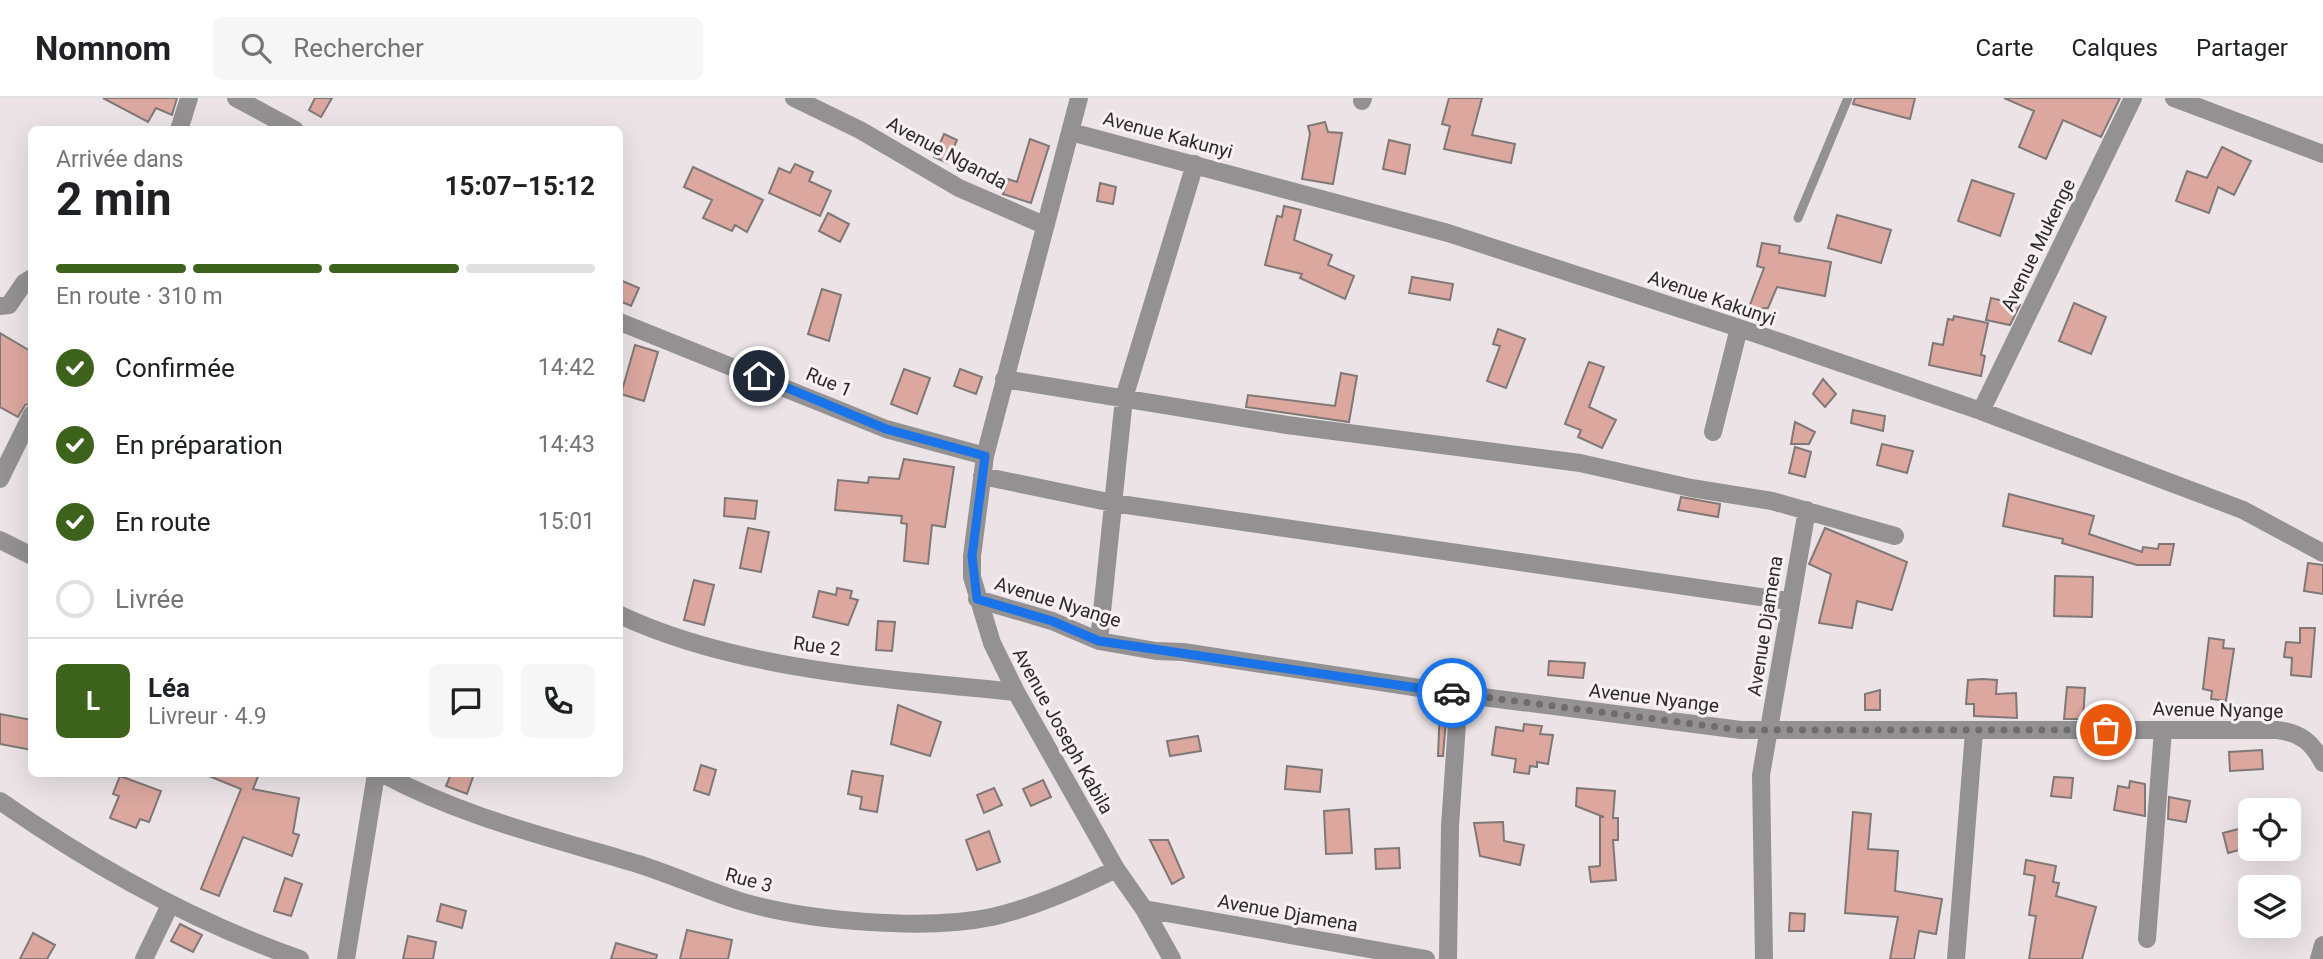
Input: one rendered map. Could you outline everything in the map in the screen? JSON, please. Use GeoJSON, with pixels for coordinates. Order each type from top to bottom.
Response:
{"type":"FeatureCollection","features":[{"type":"Feature","properties":{"kind":"street"},"geometry":{"type":"LineString","coordinates":[[180,126],[189,98]]}},
{"type":"Feature","properties":{"kind":"street"},"geometry":{"type":"LineString","coordinates":[[236,98],[288,126]]}},
{"type":"Feature","properties":{"kind":"street","name":"Avenue Nganda"},"geometry":{"type":"LineString","coordinates":[[794,98],[860,131],[959,188],[1044,225]]}},
{"type":"Feature","properties":{"kind":"street","name":"Avenue Joseph Kabila"},"geometry":{"type":"LineString","coordinates":[[1079,98],[985,456],[972,556],[977,599],[992,643],[1016,692],[1116,869],[1144,909],[1172,959]]}},
{"type":"Feature","properties":{"kind":"street","name":"Avenue Mukenge"},"geometry":{"type":"LineString","coordinates":[[1981,411],[2133,98]]}},
{"type":"Feature","properties":{"kind":"street"},"geometry":{"type":"LineString","coordinates":[[2174,98],[2323,154]]}},
{"type":"Feature","properties":{"kind":"street","name":"Avenue Kakunyi"},"geometry":{"type":"LineString","coordinates":[[1071,132],[1447,233],[1739,328],[1981,411],[2243,510],[2323,553]]}},
{"type":"Feature","properties":{"kind":"street"},"geometry":{"type":"LineString","coordinates":[[1099,641],[1124,398],[1195,164]]}},
{"type":"Feature","properties":{"kind":"street"},"geometry":{"type":"LineString","coordinates":[[0,306],[9,305],[28,280]]}},
{"type":"Feature","properties":{"kind":"street","name":"Rue 1"},"geometry":{"type":"LineString","coordinates":[[623,324],[886,429],[985,456]]}},
{"type":"Feature","properties":{"kind":"street"},"geometry":{"type":"LineString","coordinates":[[1713,432],[1739,328]]}},
{"type":"Feature","properties":{"kind":"street"},"geometry":{"type":"LineString","coordinates":[[1004,379],[1287,425],[1580,463],[1807,510],[1895,536]]}},
{"type":"Feature","properties":{"kind":"street"},"geometry":{"type":"LineString","coordinates":[[0,479],[28,422]]}},
{"type":"Feature","properties":{"kind":"street"},"geometry":{"type":"LineString","coordinates":[[982,476],[1113,503],[1788,601]]}},
{"type":"Feature","properties":{"kind":"street","name":"Avenue Djamena"},"geometry":{"type":"LineString","coordinates":[[1764,959],[1760,775],[1770,728],[1788,601],[1807,510]]}},
{"type":"Feature","properties":{"kind":"street"},"geometry":{"type":"LineString","coordinates":[[0,540],[28,554]]}},
{"type":"Feature","properties":{"kind":"street","name":"Avenue Nyange"},"geometry":{"type":"LineString","coordinates":[[977,599],[1052,621],[1099,641],[1696,726],[1741,730],[1770,728],[1974,732],[2294,732],[2309,740],[2323,763]]}},
{"type":"Feature","properties":{"kind":"street","name":"Rue 2"},"geometry":{"type":"LineString","coordinates":[[623,616],[692,643],[734,653],[792,664],[1016,692]]}},
{"type":"Feature","properties":{"kind":"street"},"geometry":{"type":"LineString","coordinates":[[1448,959],[1450,826],[1458,694]]}},
{"type":"Feature","properties":{"kind":"street"},"geometry":{"type":"LineString","coordinates":[[2147,939],[2163,730]]}},
{"type":"Feature","properties":{"kind":"street"},"geometry":{"type":"LineString","coordinates":[[1956,959],[1974,732]]}},
{"type":"Feature","properties":{"kind":"street"},"geometry":{"type":"LineString","coordinates":[[346,959],[376,777]]}},
{"type":"Feature","properties":{"kind":"street","name":"Rue 3"},"geometry":{"type":"LineString","coordinates":[[389,777],[448,806],[632,862],[704,889],[779,910],[834,917],[928,922],[991,917],[1068,892],[1116,869]]}},
{"type":"Feature","properties":{"kind":"street"},"geometry":{"type":"LineString","coordinates":[[0,801],[43,831],[170,905],[300,959]]}},
{"type":"Feature","properties":{"kind":"street"},"geometry":{"type":"LineString","coordinates":[[144,959],[170,905]]}},
{"type":"Feature","properties":{"kind":"street","name":"Avenue Djamena"},"geometry":{"type":"LineString","coordinates":[[1144,909],[1426,959]]}},
{"type":"Feature","properties":{"kind":"street"},"geometry":{"type":"LineString","coordinates":[[2319,959],[2323,945]]}},
{"type":"Feature","properties":{"kind":"lane"},"geometry":{"type":"LineString","coordinates":[[1798,218],[1848,98]]}},
{"type":"Feature","properties":{"kind":"building"},"geometry":{"type":"Polygon","coordinates":[[[103,98],[177,98],[172,115],[156,108],[148,122],[103,98]]]}},
{"type":"Feature","properties":{"kind":"building"},"geometry":{"type":"Polygon","coordinates":[[[315,98],[332,98],[321,117],[309,110],[315,98]]]}},
{"type":"Feature","properties":{"kind":"building"},"geometry":{"type":"Polygon","coordinates":[[[1449,98],[1482,98],[1472,135],[1515,144],[1511,163],[1444,149],[1450,126],[1442,124],[1449,98]]]}},
{"type":"Feature","properties":{"kind":"building"},"geometry":{"type":"Polygon","coordinates":[[[1855,98],[1915,98],[1910,119],[1853,104],[1855,98]]]}},
{"type":"Feature","properties":{"kind":"building"},"geometry":{"type":"Polygon","coordinates":[[[2004,98],[2120,98],[2101,137],[2063,120],[2046,159],[2019,147],[2034,111],[2004,98]]]}},
{"type":"Feature","properties":{"kind":"building"},"geometry":{"type":"Polygon","coordinates":[[[1325,122],[1328,132],[1342,133],[1333,184],[1302,179],[1310,134],[1308,126],[1325,122]]]}},
{"type":"Feature","properties":{"kind":"building"},"geometry":{"type":"Polygon","coordinates":[[[944,134],[957,140],[947,163],[934,157],[944,134]]]}},
{"type":"Feature","properties":{"kind":"building"},"geometry":{"type":"Polygon","coordinates":[[[1030,139],[1049,146],[1031,203],[1003,194],[1008,179],[1017,182],[1030,139]]]}},
{"type":"Feature","properties":{"kind":"building"},"geometry":{"type":"Polygon","coordinates":[[[1389,140],[1410,145],[1405,174],[1383,169],[1389,140]]]}},
{"type":"Feature","properties":{"kind":"building"},"geometry":{"type":"Polygon","coordinates":[[[2222,147],[2251,161],[2234,195],[2218,187],[2209,213],[2176,201],[2187,171],[2207,178],[2222,147]]]}},
{"type":"Feature","properties":{"kind":"building"},"geometry":{"type":"Polygon","coordinates":[[[795,164],[813,172],[809,181],[831,191],[820,216],[769,193],[779,168],[790,173],[795,164]]]}},
{"type":"Feature","properties":{"kind":"building"},"geometry":{"type":"Polygon","coordinates":[[[693,167],[763,200],[747,232],[735,225],[732,231],[703,218],[712,200],[684,187],[693,167]]]}},
{"type":"Feature","properties":{"kind":"building"},"geometry":{"type":"Polygon","coordinates":[[[1972,180],[2014,194],[2000,236],[1958,221],[1972,180]]]}},
{"type":"Feature","properties":{"kind":"building"},"geometry":{"type":"Polygon","coordinates":[[[1100,183],[1116,187],[1113,204],[1097,201],[1100,183]]]}},
{"type":"Feature","properties":{"kind":"building"},"geometry":{"type":"Polygon","coordinates":[[[1284,206],[1301,210],[1294,240],[1332,255],[1328,265],[1354,276],[1345,299],[1300,278],[1302,274],[1265,265],[1277,216],[1282,217],[1284,206]]]}},
{"type":"Feature","properties":{"kind":"building"},"geometry":{"type":"Polygon","coordinates":[[[828,213],[849,224],[840,242],[819,231],[828,213]]]}},
{"type":"Feature","properties":{"kind":"building"},"geometry":{"type":"Polygon","coordinates":[[[1837,215],[1891,230],[1881,263],[1828,248],[1837,215]]]}},
{"type":"Feature","properties":{"kind":"building"},"geometry":{"type":"Polygon","coordinates":[[[1762,243],[1780,246],[1779,253],[1831,262],[1825,296],[1777,287],[1768,308],[1748,310],[1764,268],[1757,266],[1762,243]]]}},
{"type":"Feature","properties":{"kind":"building"},"geometry":{"type":"Polygon","coordinates":[[[1412,277],[1453,284],[1450,300],[1409,293],[1412,277]]]}},
{"type":"Feature","properties":{"kind":"building"},"geometry":{"type":"Polygon","coordinates":[[[623,281],[639,288],[631,306],[623,302],[623,281]]]}},
{"type":"Feature","properties":{"kind":"building"},"geometry":{"type":"Polygon","coordinates":[[[822,289],[841,295],[829,341],[808,334],[822,289]]]}},
{"type":"Feature","properties":{"kind":"building"},"geometry":{"type":"Polygon","coordinates":[[[1991,298],[2020,305],[2010,325],[1986,320],[1991,298]]]}},
{"type":"Feature","properties":{"kind":"building"},"geometry":{"type":"Polygon","coordinates":[[[2074,303],[2106,317],[2091,354],[2059,341],[2074,303]]]}},
{"type":"Feature","properties":{"kind":"building"},"geometry":{"type":"Polygon","coordinates":[[[1954,316],[1988,323],[1981,355],[1985,356],[1981,376],[1929,365],[1933,343],[1943,345],[1948,319],[1953,320],[1954,316]]]}},
{"type":"Feature","properties":{"kind":"building"},"geometry":{"type":"Polygon","coordinates":[[[1498,329],[1525,339],[1506,388],[1487,381],[1500,346],[1493,344],[1498,329]]]}},
{"type":"Feature","properties":{"kind":"building"},"geometry":{"type":"Polygon","coordinates":[[[0,333],[28,350],[28,404],[18,417],[0,407],[0,333]]]}},
{"type":"Feature","properties":{"kind":"building"},"geometry":{"type":"Polygon","coordinates":[[[635,345],[658,352],[644,401],[623,395],[635,345]]]}},
{"type":"Feature","properties":{"kind":"building"},"geometry":{"type":"Polygon","coordinates":[[[1589,362],[1604,367],[1589,407],[1616,420],[1602,448],[1578,437],[1581,430],[1565,424],[1589,362]]]}},
{"type":"Feature","properties":{"kind":"building"},"geometry":{"type":"Polygon","coordinates":[[[904,369],[930,378],[917,414],[891,404],[904,369]]]}},
{"type":"Feature","properties":{"kind":"building"},"geometry":{"type":"Polygon","coordinates":[[[960,369],[982,377],[976,394],[954,386],[960,369]]]}},
{"type":"Feature","properties":{"kind":"building"},"geometry":{"type":"Polygon","coordinates":[[[1341,373],[1357,376],[1349,422],[1246,407],[1248,395],[1335,406],[1341,373]]]}},
{"type":"Feature","properties":{"kind":"building"},"geometry":{"type":"Polygon","coordinates":[[[1823,379],[1836,394],[1825,407],[1813,394],[1823,379]]]}},
{"type":"Feature","properties":{"kind":"building"},"geometry":{"type":"Polygon","coordinates":[[[1853,410],[1885,416],[1883,431],[1851,423],[1853,410]]]}},
{"type":"Feature","properties":{"kind":"building"},"geometry":{"type":"Polygon","coordinates":[[[1795,422],[1815,432],[1809,444],[1791,444],[1795,422]]]}},
{"type":"Feature","properties":{"kind":"building"},"geometry":{"type":"Polygon","coordinates":[[[1882,444],[1913,451],[1907,473],[1877,465],[1882,444]]]}},
{"type":"Feature","properties":{"kind":"building"},"geometry":{"type":"Polygon","coordinates":[[[1795,447],[1811,452],[1805,477],[1789,473],[1795,447]]]}},
{"type":"Feature","properties":{"kind":"building"},"geometry":{"type":"Polygon","coordinates":[[[904,459],[954,467],[945,527],[932,525],[928,564],[904,561],[907,524],[901,523],[902,516],[835,510],[838,480],[868,483],[869,477],[899,479],[904,459]]]}},
{"type":"Feature","properties":{"kind":"building"},"geometry":{"type":"Polygon","coordinates":[[[2009,494],[2094,516],[2089,534],[2142,552],[2143,547],[2158,549],[2159,544],[2174,544],[2170,565],[2137,565],[2062,543],[2063,539],[2003,526],[2009,494]]]}},
{"type":"Feature","properties":{"kind":"building"},"geometry":{"type":"Polygon","coordinates":[[[1681,497],[1720,504],[1718,517],[1678,510],[1681,497]]]}},
{"type":"Feature","properties":{"kind":"building"},"geometry":{"type":"Polygon","coordinates":[[[725,498],[757,501],[755,519],[724,516],[725,498]]]}},
{"type":"Feature","properties":{"kind":"building"},"geometry":{"type":"Polygon","coordinates":[[[748,528],[769,532],[761,572],[740,568],[748,528]]]}},
{"type":"Feature","properties":{"kind":"building"},"geometry":{"type":"Polygon","coordinates":[[[1825,528],[1907,562],[1892,610],[1857,601],[1852,628],[1819,623],[1831,574],[1809,564],[1825,528]]]}},
{"type":"Feature","properties":{"kind":"building"},"geometry":{"type":"Polygon","coordinates":[[[2308,563],[2323,565],[2323,594],[2304,591],[2308,563]]]}},
{"type":"Feature","properties":{"kind":"building"},"geometry":{"type":"Polygon","coordinates":[[[2055,576],[2093,577],[2092,617],[2054,616],[2055,576]]]}},
{"type":"Feature","properties":{"kind":"building"},"geometry":{"type":"Polygon","coordinates":[[[694,580],[714,585],[704,625],[684,620],[694,580]]]}},
{"type":"Feature","properties":{"kind":"building"},"geometry":{"type":"Polygon","coordinates":[[[837,588],[852,591],[850,598],[858,600],[848,625],[813,617],[819,591],[836,595],[837,588]]]}},
{"type":"Feature","properties":{"kind":"building"},"geometry":{"type":"Polygon","coordinates":[[[878,621],[895,622],[892,651],[876,650],[878,621]]]}},
{"type":"Feature","properties":{"kind":"building"},"geometry":{"type":"Polygon","coordinates":[[[2300,628],[2315,628],[2311,677],[2291,675],[2292,658],[2284,657],[2286,642],[2300,643],[2300,628]]]}},
{"type":"Feature","properties":{"kind":"building"},"geometry":{"type":"Polygon","coordinates":[[[2209,638],[2224,640],[2223,648],[2234,649],[2226,701],[2211,699],[2212,691],[2203,689],[2209,638]]]}},
{"type":"Feature","properties":{"kind":"building"},"geometry":{"type":"Polygon","coordinates":[[[1549,661],[1585,663],[1583,678],[1548,675],[1549,661]]]}},
{"type":"Feature","properties":{"kind":"building"},"geometry":{"type":"Polygon","coordinates":[[[1968,680],[1997,680],[1996,694],[2016,693],[2017,718],[1974,716],[1974,704],[1966,704],[1968,680]]]}},
{"type":"Feature","properties":{"kind":"building"},"geometry":{"type":"Polygon","coordinates":[[[2067,687],[2085,688],[2083,719],[2064,719],[2067,687]]]}},
{"type":"Feature","properties":{"kind":"building"},"geometry":{"type":"Polygon","coordinates":[[[1880,690],[1880,710],[1865,710],[1865,694],[1880,690]]]}},
{"type":"Feature","properties":{"kind":"building"},"geometry":{"type":"Polygon","coordinates":[[[898,705],[941,722],[930,756],[891,744],[898,705]]]}},
{"type":"Feature","properties":{"kind":"building"},"geometry":{"type":"Polygon","coordinates":[[[1440,707],[1447,707],[1443,756],[1438,756],[1440,707]]]}},
{"type":"Feature","properties":{"kind":"building"},"geometry":{"type":"Polygon","coordinates":[[[0,714],[28,719],[28,749],[0,744],[0,714]]]}},
{"type":"Feature","properties":{"kind":"building"},"geometry":{"type":"Polygon","coordinates":[[[1524,724],[1542,726],[1540,734],[1553,735],[1548,764],[1537,762],[1537,767],[1530,766],[1529,774],[1514,772],[1516,759],[1492,755],[1496,727],[1523,731],[1524,724]]]}},
{"type":"Feature","properties":{"kind":"building"},"geometry":{"type":"Polygon","coordinates":[[[1198,736],[1201,751],[1170,756],[1167,741],[1198,736]]]}},
{"type":"Feature","properties":{"kind":"building"},"geometry":{"type":"Polygon","coordinates":[[[2262,750],[2263,769],[2230,771],[2229,752],[2262,750]]]}},
{"type":"Feature","properties":{"kind":"building"},"geometry":{"type":"Polygon","coordinates":[[[701,765],[716,770],[709,795],[694,790],[701,765]]]}},
{"type":"Feature","properties":{"kind":"building"},"geometry":{"type":"Polygon","coordinates":[[[1287,766],[1322,770],[1320,792],[1285,789],[1287,766]]]}},
{"type":"Feature","properties":{"kind":"building"},"geometry":{"type":"Polygon","coordinates":[[[852,771],[883,776],[877,812],[860,809],[862,797],[848,794],[852,771]]]}},
{"type":"Feature","properties":{"kind":"building"},"geometry":{"type":"Polygon","coordinates":[[[120,777],[161,791],[149,822],[140,819],[136,828],[110,818],[119,796],[113,794],[120,777]]]}},
{"type":"Feature","properties":{"kind":"building"},"geometry":{"type":"Polygon","coordinates":[[[211,777],[258,777],[253,789],[299,798],[293,833],[299,835],[292,856],[243,837],[219,896],[201,889],[241,789],[211,777]]]}},
{"type":"Feature","properties":{"kind":"building"},"geometry":{"type":"Polygon","coordinates":[[[450,777],[473,777],[467,794],[446,786],[450,777]]]}},
{"type":"Feature","properties":{"kind":"building"},"geometry":{"type":"Polygon","coordinates":[[[2054,777],[2073,778],[2071,798],[2051,796],[2054,777]]]}},
{"type":"Feature","properties":{"kind":"building"},"geometry":{"type":"Polygon","coordinates":[[[1043,780],[1051,797],[1031,806],[1023,789],[1043,780]]]}},
{"type":"Feature","properties":{"kind":"building"},"geometry":{"type":"Polygon","coordinates":[[[2130,781],[2145,784],[2145,816],[2114,810],[2118,786],[2129,788],[2130,781]]]}},
{"type":"Feature","properties":{"kind":"building"},"geometry":{"type":"Polygon","coordinates":[[[994,788],[1002,805],[984,813],[977,795],[994,788]]]}},
{"type":"Feature","properties":{"kind":"building"},"geometry":{"type":"Polygon","coordinates":[[[1577,788],[1615,791],[1613,818],[1618,818],[1618,840],[1613,840],[1616,880],[1591,882],[1589,867],[1600,866],[1600,817],[1604,817],[1576,806],[1577,788]]]}},
{"type":"Feature","properties":{"kind":"building"},"geometry":{"type":"Polygon","coordinates":[[[2169,797],[2190,801],[2186,822],[2168,819],[2169,797]]]}},
{"type":"Feature","properties":{"kind":"building"},"geometry":{"type":"Polygon","coordinates":[[[1349,809],[1352,853],[1326,854],[1324,811],[1349,809]]]}},
{"type":"Feature","properties":{"kind":"building"},"geometry":{"type":"Polygon","coordinates":[[[1853,812],[1871,814],[1868,849],[1898,851],[1895,891],[1942,899],[1936,934],[1919,931],[1914,959],[1890,959],[1898,917],[1845,913],[1853,812]]]}},
{"type":"Feature","properties":{"kind":"building"},"geometry":{"type":"Polygon","coordinates":[[[1503,822],[1504,841],[1524,845],[1520,865],[1480,856],[1474,823],[1503,822]]]}},
{"type":"Feature","properties":{"kind":"building"},"geometry":{"type":"Polygon","coordinates":[[[2238,829],[2238,850],[2228,853],[2223,833],[2238,829]]]}},
{"type":"Feature","properties":{"kind":"building"},"geometry":{"type":"Polygon","coordinates":[[[989,831],[1000,862],[977,870],[966,840],[989,831]]]}},
{"type":"Feature","properties":{"kind":"building"},"geometry":{"type":"Polygon","coordinates":[[[1150,840],[1168,840],[1184,877],[1172,884],[1150,840]]]}},
{"type":"Feature","properties":{"kind":"building"},"geometry":{"type":"Polygon","coordinates":[[[1399,848],[1400,868],[1376,869],[1375,849],[1399,848]]]}},
{"type":"Feature","properties":{"kind":"building"},"geometry":{"type":"Polygon","coordinates":[[[2026,860],[2056,866],[2053,882],[2059,883],[2056,896],[2096,907],[2082,959],[2029,959],[2036,916],[2029,915],[2035,876],[2024,874],[2026,860]]]}},
{"type":"Feature","properties":{"kind":"building"},"geometry":{"type":"Polygon","coordinates":[[[285,878],[302,884],[291,916],[274,911],[285,878]]]}},
{"type":"Feature","properties":{"kind":"building"},"geometry":{"type":"Polygon","coordinates":[[[441,904],[466,911],[462,928],[437,921],[441,904]]]}},
{"type":"Feature","properties":{"kind":"building"},"geometry":{"type":"Polygon","coordinates":[[[1790,913],[1805,914],[1804,931],[1789,931],[1790,913]]]}},
{"type":"Feature","properties":{"kind":"building"},"geometry":{"type":"Polygon","coordinates":[[[180,924],[202,935],[193,952],[171,941],[180,924]]]}},
{"type":"Feature","properties":{"kind":"building"},"geometry":{"type":"Polygon","coordinates":[[[687,930],[732,940],[728,959],[680,959],[687,930]]]}},
{"type":"Feature","properties":{"kind":"building"},"geometry":{"type":"Polygon","coordinates":[[[33,933],[55,945],[47,959],[20,959],[33,933]]]}},
{"type":"Feature","properties":{"kind":"building"},"geometry":{"type":"Polygon","coordinates":[[[408,936],[436,942],[433,959],[403,959],[408,936]]]}},
{"type":"Feature","properties":{"kind":"building"},"geometry":{"type":"Polygon","coordinates":[[[616,943],[657,955],[656,959],[611,959],[616,943]]]}},
{"type":"Feature","properties":{"kind":"way so far"},"geometry":{"type":"LineString","coordinates":[[1452,693],[1741,730],[2106,730]]}},
{"type":"Feature","properties":{"kind":"route"},"geometry":{"type":"LineString","coordinates":[[759,376],[886,429],[985,456],[972,556],[972,578],[977,599],[1052,621],[1099,641],[1452,693]]}}]}
